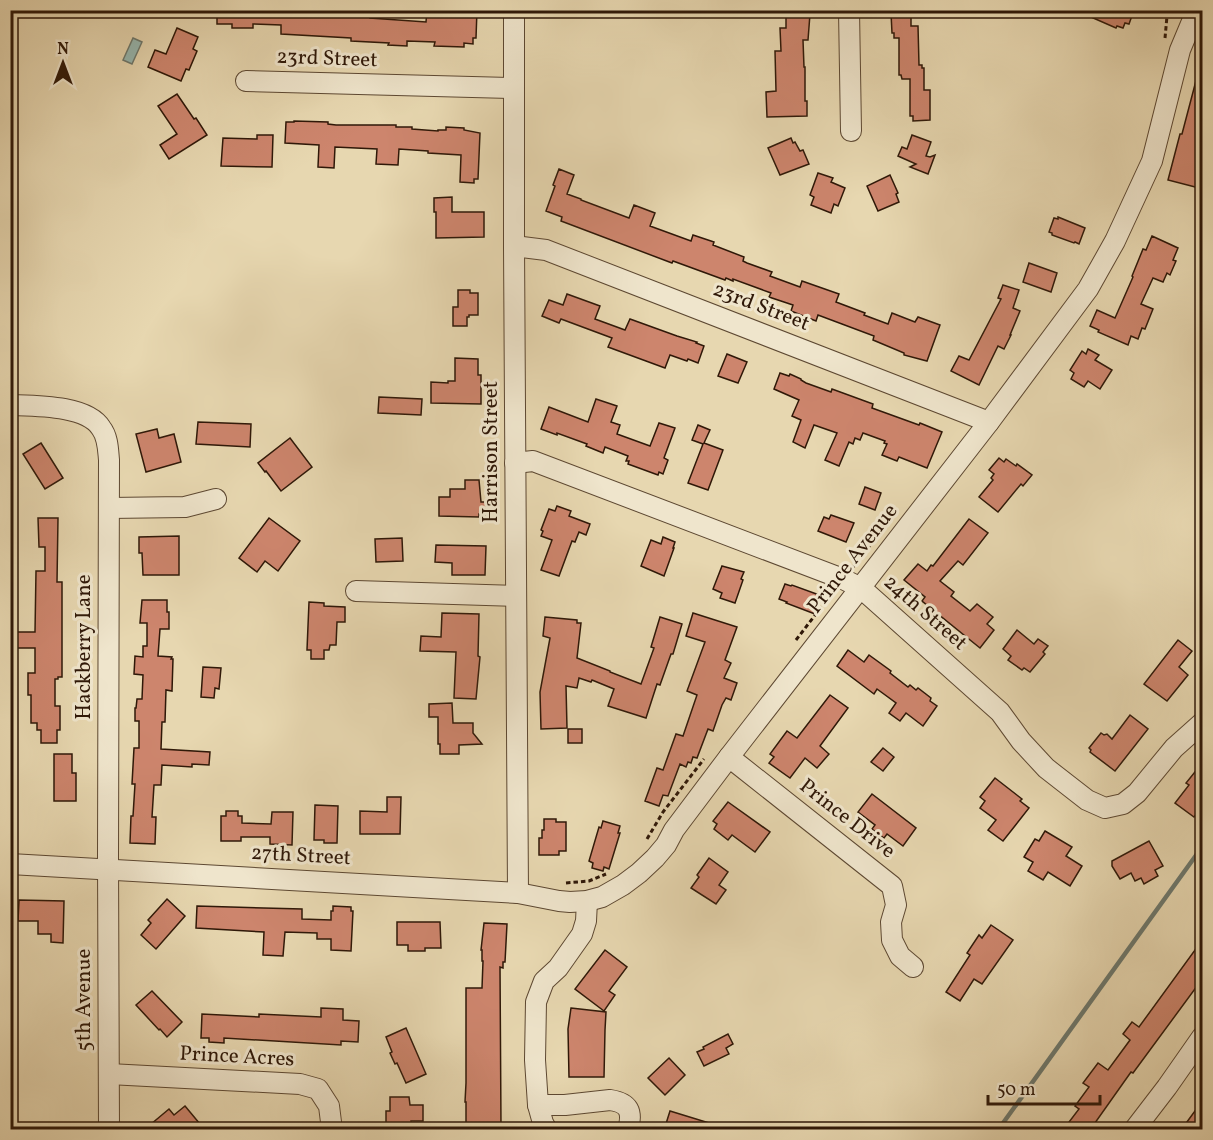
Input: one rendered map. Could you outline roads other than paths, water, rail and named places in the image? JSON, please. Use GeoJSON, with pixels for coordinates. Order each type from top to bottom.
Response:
{"type":"FeatureCollection","features":[{"type":"Feature","properties":{"kind":"street","name":"Harrison Street"},"geometry":{"type":"LineString","coordinates":[[514,10],[513,246],[518,892]]}},
{"type":"Feature","properties":{"kind":"street"},"geometry":{"type":"LineString","coordinates":[[849,10],[851,131]]}},
{"type":"Feature","properties":{"kind":"street","name":"Prince Avenue"},"geometry":{"type":"LineString","coordinates":[[587,901],[606,895],[623,885],[655,858],[666,845],[674,830],[729,757],[989,422],[1088,289],[1115,241],[1152,161],[1180,50],[1193,19],[1200,10]]}},
{"type":"Feature","properties":{"kind":"street","name":"23rd Street"},"geometry":{"type":"LineString","coordinates":[[246,81],[514,88]]}},
{"type":"Feature","properties":{"kind":"street","name":"23rd Street"},"geometry":{"type":"LineString","coordinates":[[513,246],[546,250],[989,422]]}},
{"type":"Feature","properties":{"kind":"street","name":"Hackberry Lane"},"geometry":{"type":"LineString","coordinates":[[10,405],[69,410],[86,415],[101,426],[108,442],[108,870]]}},
{"type":"Feature","properties":{"kind":"street","name":"24th Street"},"geometry":{"type":"LineString","coordinates":[[515,463],[533,461],[843,579],[861,588],[1000,712],[1046,768],[1088,800],[1105,807],[1123,804],[1137,794],[1174,748],[1203,723]]}},
{"type":"Feature","properties":{"kind":"street"},"geometry":{"type":"LineString","coordinates":[[109,508],[185,507],[216,499]]}},
{"type":"Feature","properties":{"kind":"street"},"geometry":{"type":"LineString","coordinates":[[356,591],[516,596]]}},
{"type":"Feature","properties":{"kind":"street","name":"Prince Drive"},"geometry":{"type":"LineString","coordinates":[[729,757],[892,886],[896,905],[891,922],[892,940],[900,956],[913,967]]}},
{"type":"Feature","properties":{"kind":"street","name":"27th Street"},"geometry":{"type":"LineString","coordinates":[[10,864],[518,892],[559,901],[587,901]]}},
{"type":"Feature","properties":{"kind":"street","name":"5th Avenue"},"geometry":{"type":"LineString","coordinates":[[108,870],[109,1130]]}},
{"type":"Feature","properties":{"kind":"street"},"geometry":{"type":"LineString","coordinates":[[548,1130],[543,1123],[538,1105],[535,1060],[537,1002],[544,981],[558,968],[582,934],[586,921],[587,901]]}},
{"type":"Feature","properties":{"kind":"street"},"geometry":{"type":"LineString","coordinates":[[1134,1130],[1203,1037]]}},
{"type":"Feature","properties":{"kind":"street","name":"Prince Acres"},"geometry":{"type":"LineString","coordinates":[[109,1074],[300,1084],[318,1089],[329,1106],[332,1130]]}},
{"type":"Feature","properties":{"kind":"street"},"geometry":{"type":"LineString","coordinates":[[538,1105],[617,1101],[628,1109],[630,1116],[628,1130]]}},
{"type":"Feature","properties":{"kind":"water"},"geometry":{"type":"Polygon","coordinates":[[[133,38],[142,42],[132,64],[123,60],[133,38]]]}},
{"type":"Feature","properties":{"kind":"waterway"},"geometry":{"type":"LineString","coordinates":[[998,1130],[1202,847]]}}]}
